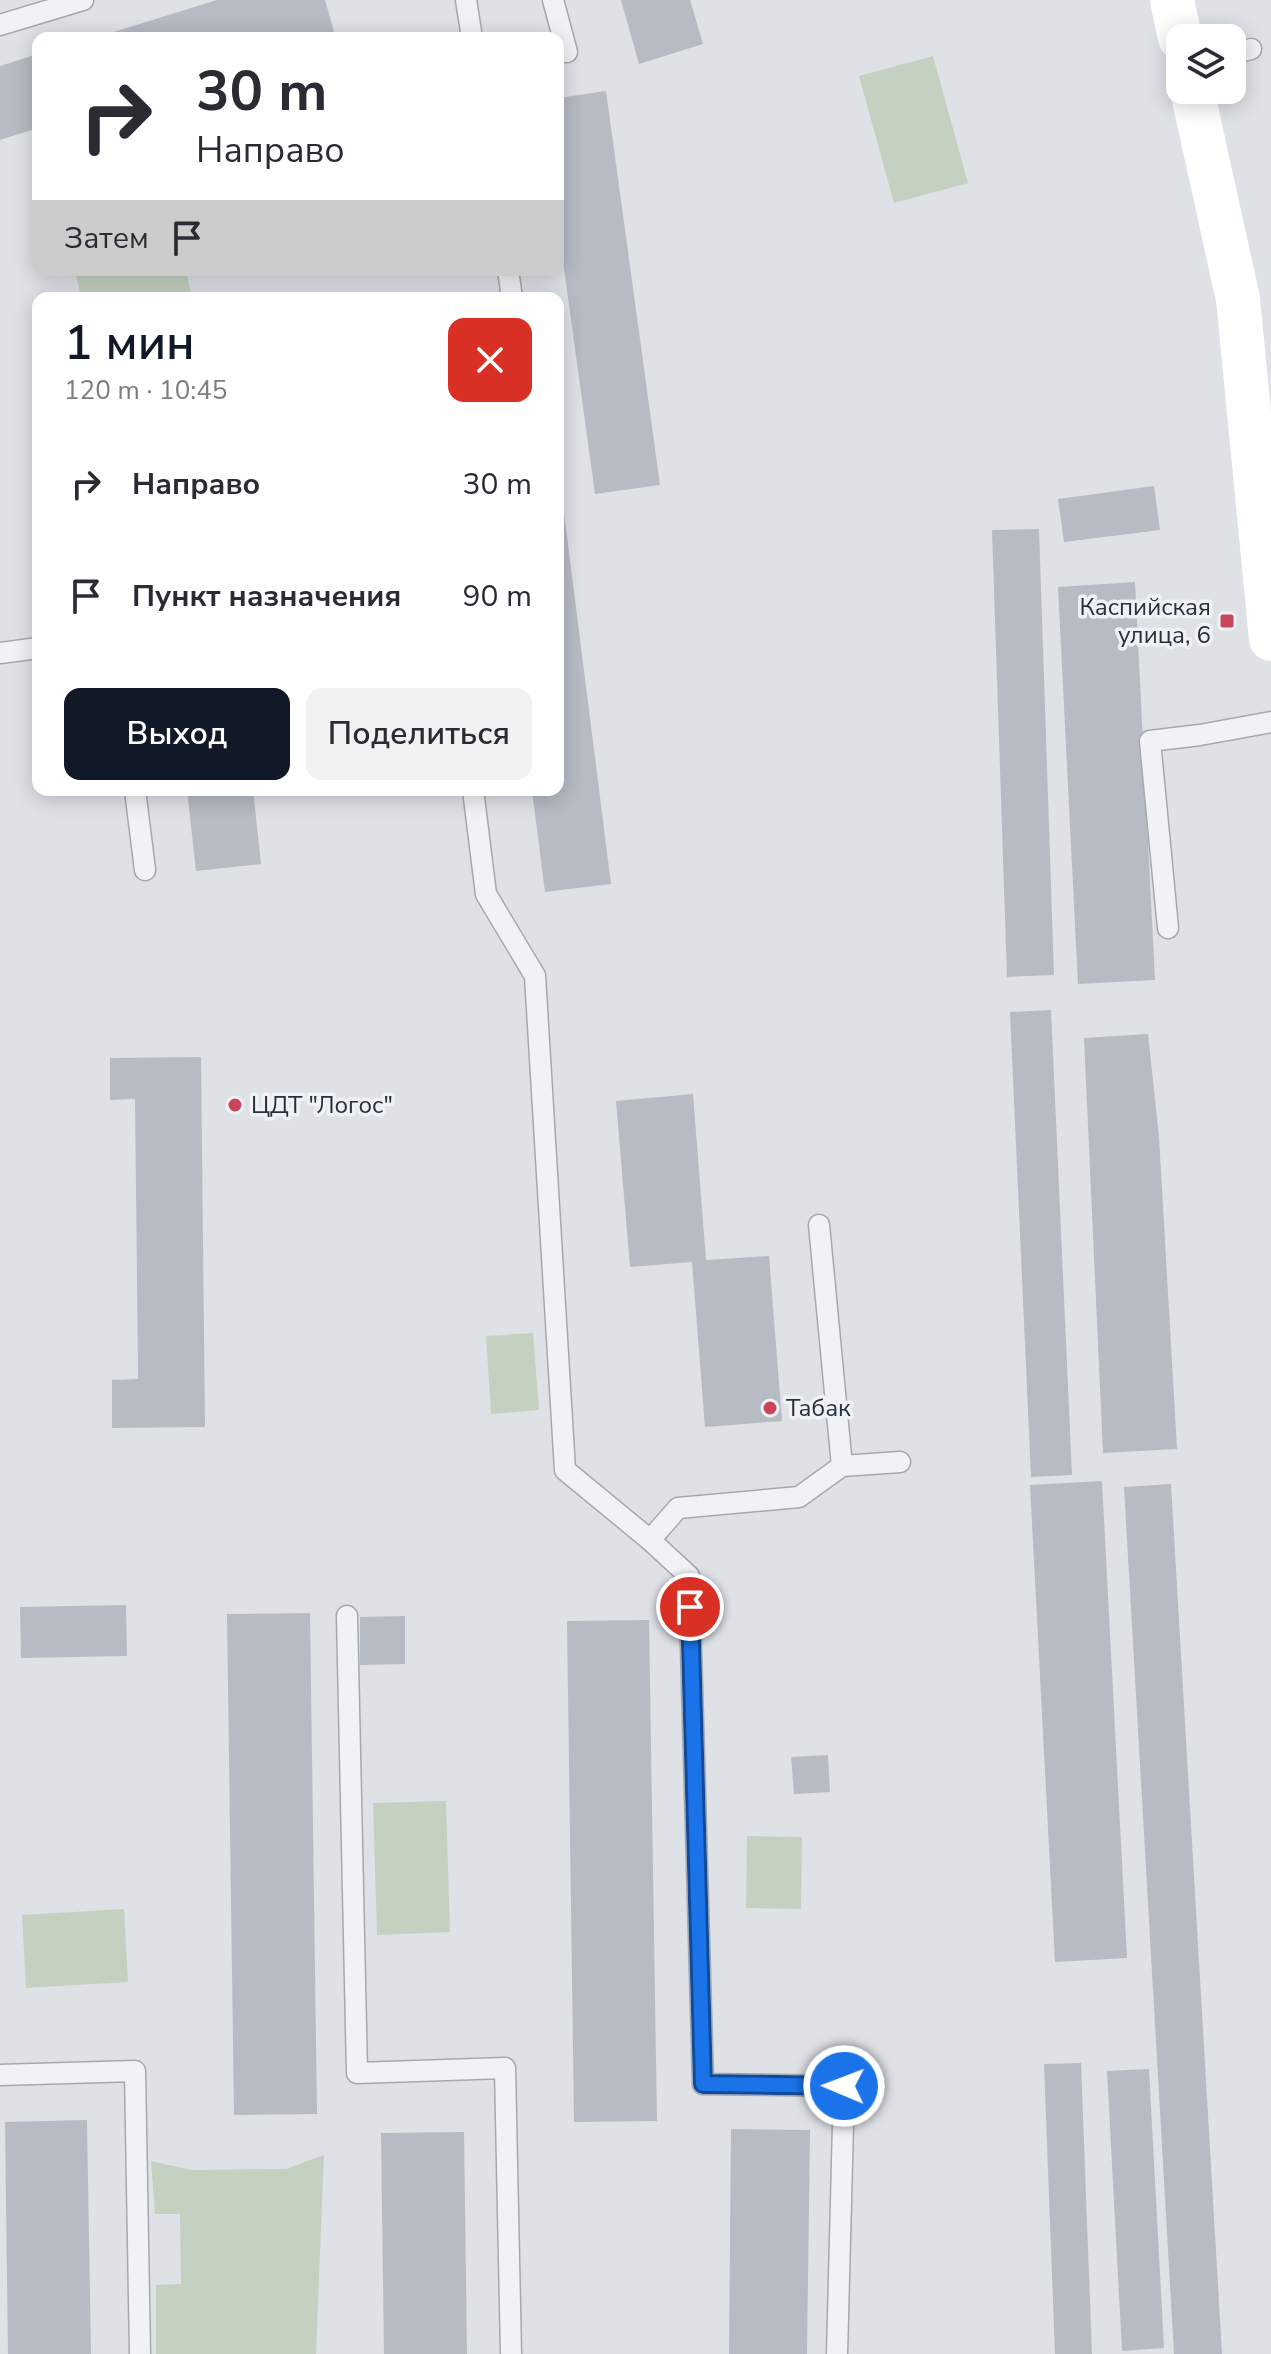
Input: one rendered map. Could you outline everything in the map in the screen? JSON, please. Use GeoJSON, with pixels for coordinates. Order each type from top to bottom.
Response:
{"type":"FeatureCollection","features":[{"type":"Feature","properties":{"kind":"main road"},"geometry":{"type":"LineString","coordinates":[[1172,0],[1177,24]]}},
{"type":"Feature","properties":{"kind":"main road"},"geometry":{"type":"LineString","coordinates":[[1195,104],[1238,299],[1271,639]]}},
{"type":"Feature","properties":{"kind":"lane"},"geometry":{"type":"LineString","coordinates":[[0,25],[83,0]]}},
{"type":"Feature","properties":{"kind":"lane"},"geometry":{"type":"LineString","coordinates":[[466,0],[471,32]]}},
{"type":"Feature","properties":{"kind":"lane"},"geometry":{"type":"LineString","coordinates":[[553,0],[562,32]]}},
{"type":"Feature","properties":{"kind":"lane"},"geometry":{"type":"LineString","coordinates":[[564,41],[567,52]]}},
{"type":"Feature","properties":{"kind":"lane"},"geometry":{"type":"LineString","coordinates":[[0,653],[32,649]]}},
{"type":"Feature","properties":{"kind":"lane"},"geometry":{"type":"LineString","coordinates":[[1168,928],[1150,741],[1271,722]]}},
{"type":"Feature","properties":{"kind":"lane"},"geometry":{"type":"LineString","coordinates":[[136,796],[145,870]]}},
{"type":"Feature","properties":{"kind":"lane"},"geometry":{"type":"LineString","coordinates":[[474,796],[486,894],[535,976],[565,1470],[689,1576],[703,2084],[844,2086],[837,2354]]}},
{"type":"Feature","properties":{"kind":"lane"},"geometry":{"type":"LineString","coordinates":[[819,1225],[842,1466]]}},
{"type":"Feature","properties":{"kind":"lane"},"geometry":{"type":"LineString","coordinates":[[650,1540],[678,1508],[799,1497],[842,1466],[900,1462]]}},
{"type":"Feature","properties":{"kind":"lane"},"geometry":{"type":"LineString","coordinates":[[347,1616],[357,2073],[505,2068],[511,2354]]}},
{"type":"Feature","properties":{"kind":"lane"},"geometry":{"type":"LineString","coordinates":[[0,2075],[135,2071],[140,2354]]}},
{"type":"Feature","properties":{"kind":"green space"},"geometry":{"type":"Polygon","coordinates":[[[933,56],[968,183],[894,203],[859,76],[933,56]]]}},
{"type":"Feature","properties":{"kind":"green space"},"geometry":{"type":"Polygon","coordinates":[[[76,276],[187,276],[191,292],[80,292],[76,276]]]}},
{"type":"Feature","properties":{"kind":"green space"},"geometry":{"type":"Polygon","coordinates":[[[533,1333],[539,1410],[491,1414],[486,1336],[533,1333]]]}},
{"type":"Feature","properties":{"kind":"green space"},"geometry":{"type":"Polygon","coordinates":[[[446,1801],[450,1932],[377,1935],[373,1803],[446,1801]]]}},
{"type":"Feature","properties":{"kind":"green space"},"geometry":{"type":"Polygon","coordinates":[[[747,1836],[802,1837],[801,1909],[746,1908],[747,1836]]]}},
{"type":"Feature","properties":{"kind":"green space"},"geometry":{"type":"Polygon","coordinates":[[[124,1909],[128,1982],[26,1988],[22,1915],[124,1909]]]}},
{"type":"Feature","properties":{"kind":"green space"},"geometry":{"type":"Polygon","coordinates":[[[324,2155],[316,2354],[156,2354],[156,2285],[181,2284],[180,2214],[155,2214],[151,2161],[192,2170],[286,2169],[324,2155]]]}},
{"type":"Feature","properties":{"kind":"building"},"geometry":{"type":"Polygon","coordinates":[[[217,0],[325,0],[334,32],[113,32],[217,0]]]}},
{"type":"Feature","properties":{"kind":"building"},"geometry":{"type":"Polygon","coordinates":[[[621,0],[690,0],[703,44],[639,64],[621,0]]]}},
{"type":"Feature","properties":{"kind":"building"},"geometry":{"type":"Polygon","coordinates":[[[32,56],[32,130],[0,140],[0,66],[32,56]]]}},
{"type":"Feature","properties":{"kind":"building"},"geometry":{"type":"Polygon","coordinates":[[[606,91],[660,485],[595,494],[564,269],[564,97],[606,91]]]}},
{"type":"Feature","properties":{"kind":"building"},"geometry":{"type":"Polygon","coordinates":[[[1154,486],[1160,530],[1064,542],[1058,499],[1154,486]]]}},
{"type":"Feature","properties":{"kind":"building"},"geometry":{"type":"Polygon","coordinates":[[[564,513],[611,884],[545,892],[533,796],[564,796],[564,513]]]}},
{"type":"Feature","properties":{"kind":"building"},"geometry":{"type":"Polygon","coordinates":[[[1039,529],[1054,975],[1007,977],[992,530],[1039,529]]]}},
{"type":"Feature","properties":{"kind":"building"},"geometry":{"type":"Polygon","coordinates":[[[1135,582],[1155,980],[1078,984],[1058,587],[1135,582]]]}},
{"type":"Feature","properties":{"kind":"building"},"geometry":{"type":"Polygon","coordinates":[[[188,796],[254,796],[261,864],[196,871],[188,796]]]}},
{"type":"Feature","properties":{"kind":"building"},"geometry":{"type":"Polygon","coordinates":[[[1051,1010],[1072,1475],[1031,1477],[1010,1012],[1051,1010]]]}},
{"type":"Feature","properties":{"kind":"building"},"geometry":{"type":"Polygon","coordinates":[[[1148,1034],[1159,1137],[1177,1449],[1103,1453],[1084,1038],[1148,1034]]]}},
{"type":"Feature","properties":{"kind":"building"},"geometry":{"type":"Polygon","coordinates":[[[201,1057],[205,1427],[112,1428],[112,1380],[138,1379],[138,1370],[135,1099],[110,1100],[110,1058],[201,1057]]]}},
{"type":"Feature","properties":{"kind":"building"},"geometry":{"type":"Polygon","coordinates":[[[693,1094],[706,1260],[769,1256],[782,1421],[705,1427],[692,1262],[630,1267],[616,1101],[693,1094]]]}},
{"type":"Feature","properties":{"kind":"building"},"geometry":{"type":"Polygon","coordinates":[[[1102,1481],[1127,1958],[1055,1962],[1030,1485],[1102,1481]]]}},
{"type":"Feature","properties":{"kind":"building"},"geometry":{"type":"Polygon","coordinates":[[[1171,1484],[1222,2354],[1174,2354],[1124,1487],[1171,1484]]]}},
{"type":"Feature","properties":{"kind":"building"},"geometry":{"type":"Polygon","coordinates":[[[126,1605],[127,1656],[21,1658],[20,1607],[126,1605]]]}},
{"type":"Feature","properties":{"kind":"building"},"geometry":{"type":"Polygon","coordinates":[[[310,1613],[317,2114],[234,2115],[227,1614],[310,1613]]]}},
{"type":"Feature","properties":{"kind":"building"},"geometry":{"type":"Polygon","coordinates":[[[405,1616],[405,1664],[360,1665],[360,1617],[405,1616]]]}},
{"type":"Feature","properties":{"kind":"building"},"geometry":{"type":"Polygon","coordinates":[[[649,1620],[657,2121],[574,2122],[567,1621],[649,1620]]]}},
{"type":"Feature","properties":{"kind":"building"},"geometry":{"type":"Polygon","coordinates":[[[828,1755],[830,1792],[794,1794],[791,1757],[828,1755]]]}},
{"type":"Feature","properties":{"kind":"building"},"geometry":{"type":"Polygon","coordinates":[[[1081,2063],[1092,2354],[1055,2354],[1044,2064],[1081,2063]]]}},
{"type":"Feature","properties":{"kind":"building"},"geometry":{"type":"Polygon","coordinates":[[[1149,2069],[1164,2348],[1122,2351],[1107,2071],[1149,2069]]]}},
{"type":"Feature","properties":{"kind":"building"},"geometry":{"type":"Polygon","coordinates":[[[87,2120],[91,2354],[8,2354],[5,2122],[87,2120]]]}},
{"type":"Feature","properties":{"kind":"building"},"geometry":{"type":"Polygon","coordinates":[[[731,2129],[810,2130],[807,2354],[729,2354],[731,2129]]]}},
{"type":"Feature","properties":{"kind":"building"},"geometry":{"type":"Polygon","coordinates":[[[464,2132],[467,2354],[384,2354],[381,2133],[464,2132]]]}},
{"type":"Feature","properties":{"kind":"place","name":"Каспийская улица, 6"},"geometry":{"type":"Point","coordinates":[1227,621]}},
{"type":"Feature","properties":{"kind":"place","name":"ЦДТ \"Логос\""},"geometry":{"type":"Point","coordinates":[235,1105]}},
{"type":"Feature","properties":{"kind":"place","name":"Табак"},"geometry":{"type":"Point","coordinates":[770,1408]}},
{"type":"Feature","properties":{"kind":"route"},"geometry":{"type":"LineString","coordinates":[[690,1607],[703,2084],[844,2086]]}}]}
